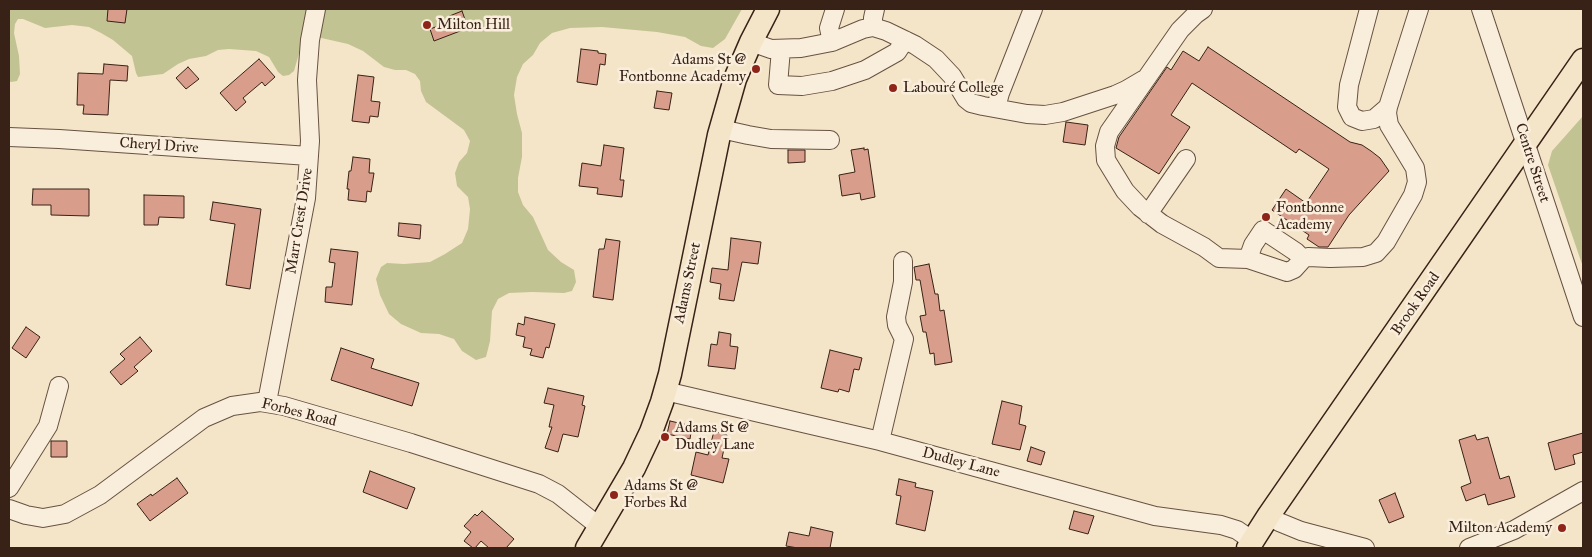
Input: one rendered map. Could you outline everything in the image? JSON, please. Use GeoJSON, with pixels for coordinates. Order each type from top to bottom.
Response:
{"type":"FeatureCollection","features":[{"type":"Feature","properties":{"kind":"main road","name":"Adams Street"},"geometry":{"type":"LineString","coordinates":[[588,548],[643,450],[657,416],[665,391],[721,129],[735,79],[768,9]]}},
{"type":"Feature","properties":{"kind":"main road","name":"Brook Road"},"geometry":{"type":"LineString","coordinates":[[1250,544],[1583,60]]}},
{"type":"Feature","properties":{"kind":"street","name":"Marr Crest Drive"},"geometry":{"type":"LineString","coordinates":[[267,402],[304,212],[309,156],[307,80],[310,40],[316,9]]}},
{"type":"Feature","properties":{"kind":"street"},"geometry":{"type":"LineString","coordinates":[[832,42],[830,28],[835,9]]}},
{"type":"Feature","properties":{"kind":"street"},"geometry":{"type":"LineString","coordinates":[[873,27],[875,9]]}},
{"type":"Feature","properties":{"kind":"street"},"geometry":{"type":"LineString","coordinates":[[996,108],[1033,9]]}},
{"type":"Feature","properties":{"kind":"street"},"geometry":{"type":"LineString","coordinates":[[1110,132],[1180,30],[1203,9]]}},
{"type":"Feature","properties":{"kind":"street"},"geometry":{"type":"LineString","coordinates":[[1369,9],[1349,85],[1346,100],[1347,107],[1352,117],[1362,121],[1374,119],[1388,107]]}},
{"type":"Feature","properties":{"kind":"street"},"geometry":{"type":"LineString","coordinates":[[1088,105],[1100,106],[1110,112],[1112,122],[1105,146],[1106,160],[1125,191],[1148,214],[1162,224],[1204,247],[1219,258],[1248,259],[1287,272],[1294,269],[1303,259],[1314,257],[1363,257],[1376,253],[1386,242],[1413,195],[1417,182],[1415,168],[1389,125],[1388,107],[1419,9]]}},
{"type":"Feature","properties":{"kind":"street","name":"Centre Street"},"geometry":{"type":"LineString","coordinates":[[1480,9],[1583,317]]}},
{"type":"Feature","properties":{"kind":"street"},"geometry":{"type":"LineString","coordinates":[[751,42],[764,48],[801,48],[832,42],[863,29],[873,27],[905,40],[926,52],[952,76],[966,99],[971,103],[1027,114],[1046,115],[1088,105],[1126,90],[1148,75]]}},
{"type":"Feature","properties":{"kind":"street"},"geometry":{"type":"LineString","coordinates":[[781,49],[778,85],[802,86],[832,81],[865,70],[897,52],[905,40]]}},
{"type":"Feature","properties":{"kind":"street"},"geometry":{"type":"LineString","coordinates":[[721,129],[771,139],[830,140]]}},
{"type":"Feature","properties":{"kind":"street","name":"Cheryl Drive"},"geometry":{"type":"LineString","coordinates":[[9,137],[309,156]]}},
{"type":"Feature","properties":{"kind":"street"},"geometry":{"type":"LineString","coordinates":[[1148,214],[1186,159]]}},
{"type":"Feature","properties":{"kind":"street"},"geometry":{"type":"LineString","coordinates":[[1248,259],[1253,245],[1263,230],[1296,252],[1303,259]]}},
{"type":"Feature","properties":{"kind":"street"},"geometry":{"type":"LineString","coordinates":[[880,441],[904,339],[897,325],[896,317],[903,282],[903,261]]}},
{"type":"Feature","properties":{"kind":"street"},"geometry":{"type":"LineString","coordinates":[[9,488],[48,426],[59,386]]}},
{"type":"Feature","properties":{"kind":"street","name":"Dudley Lane"},"geometry":{"type":"LineString","coordinates":[[665,391],[880,441],[1155,516],[1221,525],[1237,530],[1250,544]]}},
{"type":"Feature","properties":{"kind":"street","name":"Forbes Road"},"geometry":{"type":"LineString","coordinates":[[9,509],[26,516],[43,518],[65,514],[100,495],[209,415],[232,406],[251,402],[267,402],[411,443],[539,484],[563,498],[600,528]]}},
{"type":"Feature","properties":{"kind":"street"},"geometry":{"type":"LineString","coordinates":[[1469,548],[1514,530],[1583,491]]}},
{"type":"Feature","properties":{"kind":"street"},"geometry":{"type":"LineString","coordinates":[[1269,515],[1279,522],[1301,530],[1365,548]]}},
{"type":"Feature","properties":{"kind":"green space"},"geometry":{"type":"Polygon","coordinates":[[[9,9],[742,9],[725,39],[713,48],[701,46],[685,37],[657,32],[602,27],[570,28],[552,33],[540,43],[533,55],[523,64],[517,77],[514,95],[522,133],[522,157],[518,178],[518,192],[523,205],[533,217],[548,250],[561,262],[574,270],[576,282],[572,291],[564,293],[509,293],[498,299],[492,311],[490,341],[486,357],[476,360],[462,351],[454,339],[439,334],[421,333],[401,324],[389,314],[380,295],[376,279],[381,267],[387,263],[430,262],[445,254],[462,243],[468,229],[470,209],[468,197],[457,186],[455,173],[459,162],[467,153],[470,141],[464,130],[426,102],[421,91],[420,81],[415,74],[406,70],[384,67],[363,51],[348,44],[317,37],[302,43],[294,71],[289,75],[283,76],[278,72],[269,57],[256,51],[229,49],[218,50],[206,56],[189,59],[163,74],[138,77],[132,56],[113,40],[89,27],[72,25],[45,28],[23,19],[18,19],[15,24],[14,33],[19,56],[20,74],[17,81],[11,82],[9,81],[9,9]]]}},
{"type":"Feature","properties":{"kind":"green space"},"geometry":{"type":"Polygon","coordinates":[[[1583,116],[1583,267],[1548,165],[1552,151],[1583,116]]]}},
{"type":"Feature","properties":{"kind":"building"},"geometry":{"type":"Polygon","coordinates":[[[108,9],[127,9],[125,23],[107,21],[108,9]]]}},
{"type":"Feature","properties":{"kind":"building"},"geometry":{"type":"Polygon","coordinates":[[[462,11],[468,28],[434,41],[430,29],[449,22],[447,17],[462,11]]]}},
{"type":"Feature","properties":{"kind":"building"},"geometry":{"type":"Polygon","coordinates":[[[1208,47],[1350,142],[1362,145],[1371,151],[1380,158],[1389,171],[1349,215],[1328,247],[1319,247],[1307,239],[1309,235],[1272,210],[1286,189],[1306,203],[1329,169],[1299,149],[1296,153],[1192,83],[1171,115],[1190,127],[1159,174],[1116,148],[1119,137],[1167,67],[1171,70],[1183,51],[1199,61],[1208,47]]]}},
{"type":"Feature","properties":{"kind":"building"},"geometry":{"type":"Polygon","coordinates":[[[581,49],[606,54],[605,65],[600,64],[597,85],[577,82],[581,49]]]}},
{"type":"Feature","properties":{"kind":"building"},"geometry":{"type":"Polygon","coordinates":[[[259,59],[275,77],[265,86],[262,82],[243,98],[246,102],[236,111],[220,93],[259,59]]]}},
{"type":"Feature","properties":{"kind":"building"},"geometry":{"type":"Polygon","coordinates":[[[104,64],[128,66],[127,81],[110,80],[108,115],[83,114],[84,105],[77,105],[78,73],[103,74],[104,64]]]}},
{"type":"Feature","properties":{"kind":"building"},"geometry":{"type":"Polygon","coordinates":[[[188,67],[199,79],[186,89],[176,78],[188,67]]]}},
{"type":"Feature","properties":{"kind":"building"},"geometry":{"type":"Polygon","coordinates":[[[358,75],[374,77],[371,101],[380,102],[378,117],[370,116],[369,123],[352,121],[358,75]]]}},
{"type":"Feature","properties":{"kind":"building"},"geometry":{"type":"Polygon","coordinates":[[[657,91],[672,93],[669,110],[654,108],[657,91]]]}},
{"type":"Feature","properties":{"kind":"building"},"geometry":{"type":"Polygon","coordinates":[[[1066,122],[1088,125],[1085,145],[1063,142],[1066,122]]]}},
{"type":"Feature","properties":{"kind":"building"},"geometry":{"type":"Polygon","coordinates":[[[604,145],[624,148],[620,180],[624,180],[622,197],[597,194],[598,188],[579,186],[582,163],[601,166],[604,145]]]}},
{"type":"Feature","properties":{"kind":"building"},"geometry":{"type":"Polygon","coordinates":[[[864,148],[864,150],[868,149],[875,197],[861,200],[860,193],[842,196],[839,175],[855,172],[851,150],[864,148]]]}},
{"type":"Feature","properties":{"kind":"building"},"geometry":{"type":"Polygon","coordinates":[[[788,150],[805,150],[805,162],[788,163],[788,150]]]}},
{"type":"Feature","properties":{"kind":"building"},"geometry":{"type":"Polygon","coordinates":[[[353,157],[370,159],[369,173],[374,173],[371,192],[367,191],[366,202],[348,200],[349,171],[351,171],[353,157]]]}},
{"type":"Feature","properties":{"kind":"building"},"geometry":{"type":"Polygon","coordinates":[[[33,189],[89,189],[89,216],[51,215],[51,205],[32,205],[33,189]]]}},
{"type":"Feature","properties":{"kind":"building"},"geometry":{"type":"Polygon","coordinates":[[[144,195],[184,196],[184,218],[159,217],[158,225],[144,225],[144,195]]]}},
{"type":"Feature","properties":{"kind":"building"},"geometry":{"type":"Polygon","coordinates":[[[213,202],[261,209],[250,289],[226,285],[235,224],[210,220],[213,202]]]}},
{"type":"Feature","properties":{"kind":"building"},"geometry":{"type":"Polygon","coordinates":[[[399,223],[421,225],[420,239],[398,236],[399,223]]]}},
{"type":"Feature","properties":{"kind":"building"},"geometry":{"type":"Polygon","coordinates":[[[731,238],[761,242],[758,264],[742,262],[734,301],[719,299],[721,284],[710,282],[712,268],[728,270],[731,238]]]}},
{"type":"Feature","properties":{"kind":"building"},"geometry":{"type":"Polygon","coordinates":[[[606,239],[620,241],[613,300],[593,297],[599,249],[604,249],[606,239]]]}},
{"type":"Feature","properties":{"kind":"building"},"geometry":{"type":"Polygon","coordinates":[[[331,249],[358,252],[352,305],[325,302],[326,287],[332,287],[335,263],[329,262],[331,249]]]}},
{"type":"Feature","properties":{"kind":"building"},"geometry":{"type":"Polygon","coordinates":[[[929,264],[935,294],[938,294],[940,311],[944,310],[952,362],[935,365],[934,353],[930,354],[926,332],[923,332],[920,316],[926,315],[920,280],[916,280],[914,267],[929,264]]]}},
{"type":"Feature","properties":{"kind":"building"},"geometry":{"type":"Polygon","coordinates":[[[525,317],[555,324],[549,348],[546,347],[543,358],[530,355],[532,349],[523,347],[525,337],[516,335],[518,323],[524,325],[525,317]]]}},
{"type":"Feature","properties":{"kind":"building"},"geometry":{"type":"Polygon","coordinates":[[[26,327],[40,337],[26,358],[12,348],[26,327]]]}},
{"type":"Feature","properties":{"kind":"building"},"geometry":{"type":"Polygon","coordinates":[[[719,332],[731,334],[730,346],[738,347],[735,369],[708,366],[711,344],[717,345],[719,332]]]}},
{"type":"Feature","properties":{"kind":"building"},"geometry":{"type":"Polygon","coordinates":[[[140,337],[152,351],[134,367],[138,371],[121,385],[110,372],[125,359],[120,354],[140,337]]]}},
{"type":"Feature","properties":{"kind":"building"},"geometry":{"type":"Polygon","coordinates":[[[341,348],[374,359],[371,368],[419,383],[412,406],[331,380],[341,348]]]}},
{"type":"Feature","properties":{"kind":"building"},"geometry":{"type":"Polygon","coordinates":[[[830,350],[862,358],[859,370],[854,369],[849,392],[839,389],[838,392],[821,388],[830,350]]]}},
{"type":"Feature","properties":{"kind":"building"},"geometry":{"type":"Polygon","coordinates":[[[548,388],[584,396],[582,405],[585,406],[578,437],[563,434],[558,452],[545,448],[552,427],[549,427],[554,405],[544,403],[548,388]]]}},
{"type":"Feature","properties":{"kind":"building"},"geometry":{"type":"Polygon","coordinates":[[[1002,401],[1022,406],[1019,424],[1026,426],[1020,450],[992,444],[1002,401]]]}},
{"type":"Feature","properties":{"kind":"building"},"geometry":{"type":"Polygon","coordinates":[[[670,421],[692,426],[690,439],[667,434],[670,421]]]}},
{"type":"Feature","properties":{"kind":"building"},"geometry":{"type":"Polygon","coordinates":[[[714,431],[727,435],[722,458],[729,459],[723,483],[691,475],[696,452],[708,455],[714,431]]]}},
{"type":"Feature","properties":{"kind":"building"},"geometry":{"type":"Polygon","coordinates":[[[1583,433],[1583,452],[1573,455],[1575,464],[1555,470],[1548,443],[1583,433]]]}},
{"type":"Feature","properties":{"kind":"building"},"geometry":{"type":"Polygon","coordinates":[[[1475,435],[1477,440],[1488,437],[1500,479],[1509,476],[1515,497],[1488,505],[1485,494],[1466,501],[1461,487],[1471,483],[1459,440],[1475,435]]]}},
{"type":"Feature","properties":{"kind":"building"},"geometry":{"type":"Polygon","coordinates":[[[51,441],[67,441],[67,457],[51,457],[51,441]]]}},
{"type":"Feature","properties":{"kind":"building"},"geometry":{"type":"Polygon","coordinates":[[[1031,447],[1045,452],[1041,465],[1027,461],[1031,447]]]}},
{"type":"Feature","properties":{"kind":"building"},"geometry":{"type":"Polygon","coordinates":[[[370,471],[415,488],[407,509],[363,492],[370,471]]]}},
{"type":"Feature","properties":{"kind":"building"},"geometry":{"type":"Polygon","coordinates":[[[177,478],[188,493],[150,521],[137,504],[177,478]]]}},
{"type":"Feature","properties":{"kind":"building"},"geometry":{"type":"Polygon","coordinates":[[[899,479],[916,483],[915,487],[933,491],[925,531],[896,524],[901,496],[896,495],[899,479]]]}},
{"type":"Feature","properties":{"kind":"building"},"geometry":{"type":"Polygon","coordinates":[[[1395,493],[1404,517],[1389,523],[1379,500],[1395,493]]]}},
{"type":"Feature","properties":{"kind":"building"},"geometry":{"type":"Polygon","coordinates":[[[482,511],[514,539],[506,548],[489,548],[481,541],[473,548],[464,541],[471,532],[464,526],[475,514],[477,516],[482,511]]]}},
{"type":"Feature","properties":{"kind":"building"},"geometry":{"type":"Polygon","coordinates":[[[1074,511],[1094,516],[1088,534],[1069,529],[1074,511]]]}},
{"type":"Feature","properties":{"kind":"building"},"geometry":{"type":"Polygon","coordinates":[[[811,527],[833,532],[830,548],[786,546],[789,532],[809,536],[811,527]]]}},
{"type":"Feature","properties":{"kind":"place","name":"Milton Hill"},"geometry":{"type":"Point","coordinates":[427,25]}},
{"type":"Feature","properties":{"kind":"place","name":"Adams St @ Fontbonne Academy"},"geometry":{"type":"Point","coordinates":[756,69]}},
{"type":"Feature","properties":{"kind":"place","name":"Labouré College"},"geometry":{"type":"Point","coordinates":[893,88]}},
{"type":"Feature","properties":{"kind":"place","name":"Fontbonne Academy"},"geometry":{"type":"Point","coordinates":[1266,217]}},
{"type":"Feature","properties":{"kind":"place","name":"Adams St @ Dudley Lane"},"geometry":{"type":"Point","coordinates":[665,437]}},
{"type":"Feature","properties":{"kind":"place","name":"Adams St @ Forbes Rd"},"geometry":{"type":"Point","coordinates":[614,495]}},
{"type":"Feature","properties":{"kind":"place","name":"Milton Academy"},"geometry":{"type":"Point","coordinates":[1562,528]}}]}
